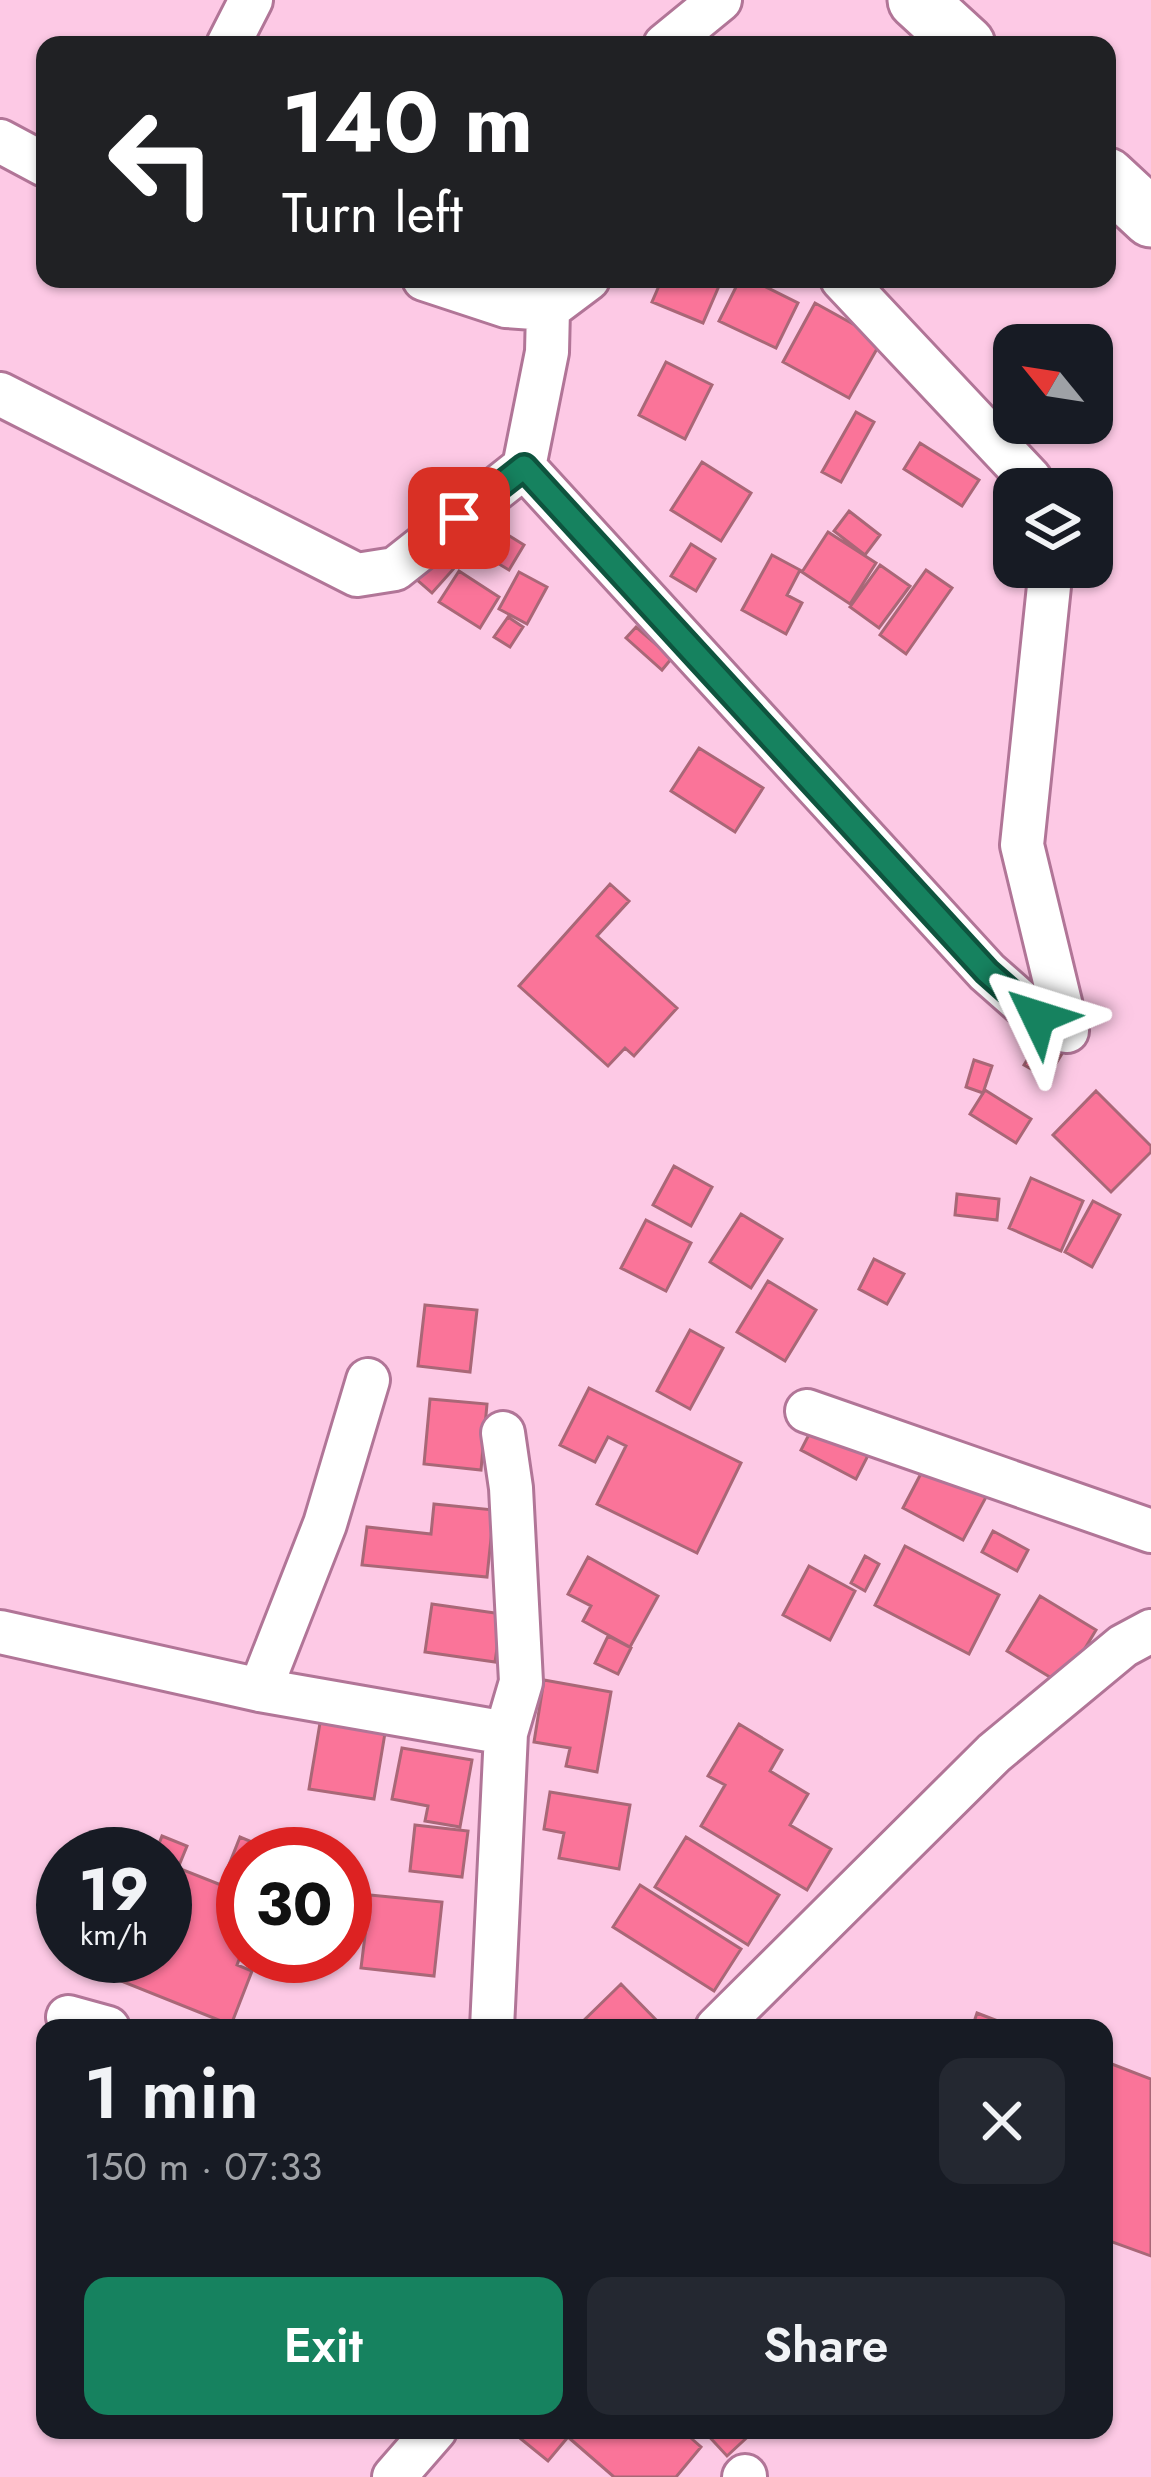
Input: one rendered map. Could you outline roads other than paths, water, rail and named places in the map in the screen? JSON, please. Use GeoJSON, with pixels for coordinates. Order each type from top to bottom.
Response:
{"type":"FeatureCollection","features":[{"type":"Feature","properties":{"kind":"street"},"geometry":{"type":"LineString","coordinates":[[233,36],[251,0]]}},
{"type":"Feature","properties":{"kind":"street"},"geometry":{"type":"LineString","coordinates":[[676,36],[720,0]]}},
{"type":"Feature","properties":{"kind":"street"},"geometry":{"type":"LineString","coordinates":[[917,0],[956,36]]}},
{"type":"Feature","properties":{"kind":"street"},"geometry":{"type":"LineString","coordinates":[[0,141],[36,160]]}},
{"type":"Feature","properties":{"kind":"street"},"geometry":{"type":"LineString","coordinates":[[1116,185],[1151,218]]}},
{"type":"Feature","properties":{"kind":"street"},"geometry":{"type":"LineString","coordinates":[[451,288],[506,306],[548,309],[576,288]]}},
{"type":"Feature","properties":{"kind":"street"},"geometry":{"type":"LineString","coordinates":[[850,288],[1020,468]]}},
{"type":"Feature","properties":{"kind":"street"},"geometry":{"type":"LineString","coordinates":[[0,394],[357,575],[395,569],[524,467],[548,352],[548,309]]}},
{"type":"Feature","properties":{"kind":"street"},"geometry":{"type":"LineString","coordinates":[[524,467],[987,972],[1038,1017],[1067,1031],[1022,844],[1049,588]]}},
{"type":"Feature","properties":{"kind":"street"},"geometry":{"type":"LineString","coordinates":[[260,1690],[325,1524],[368,1380]]}},
{"type":"Feature","properties":{"kind":"street"},"geometry":{"type":"LineString","coordinates":[[807,1411],[1151,1531]]}},
{"type":"Feature","properties":{"kind":"street"},"geometry":{"type":"LineString","coordinates":[[492,2019],[506,1732],[521,1682],[511,1488],[503,1433]]}},
{"type":"Feature","properties":{"kind":"street"},"geometry":{"type":"LineString","coordinates":[[726,2019],[994,1754],[1123,1646],[1151,1631]]}},
{"type":"Feature","properties":{"kind":"street"},"geometry":{"type":"LineString","coordinates":[[0,1632],[260,1690],[506,1732]]}},
{"type":"Feature","properties":{"kind":"street"},"geometry":{"type":"LineString","coordinates":[[394,2477],[427,2439]]}}]}
